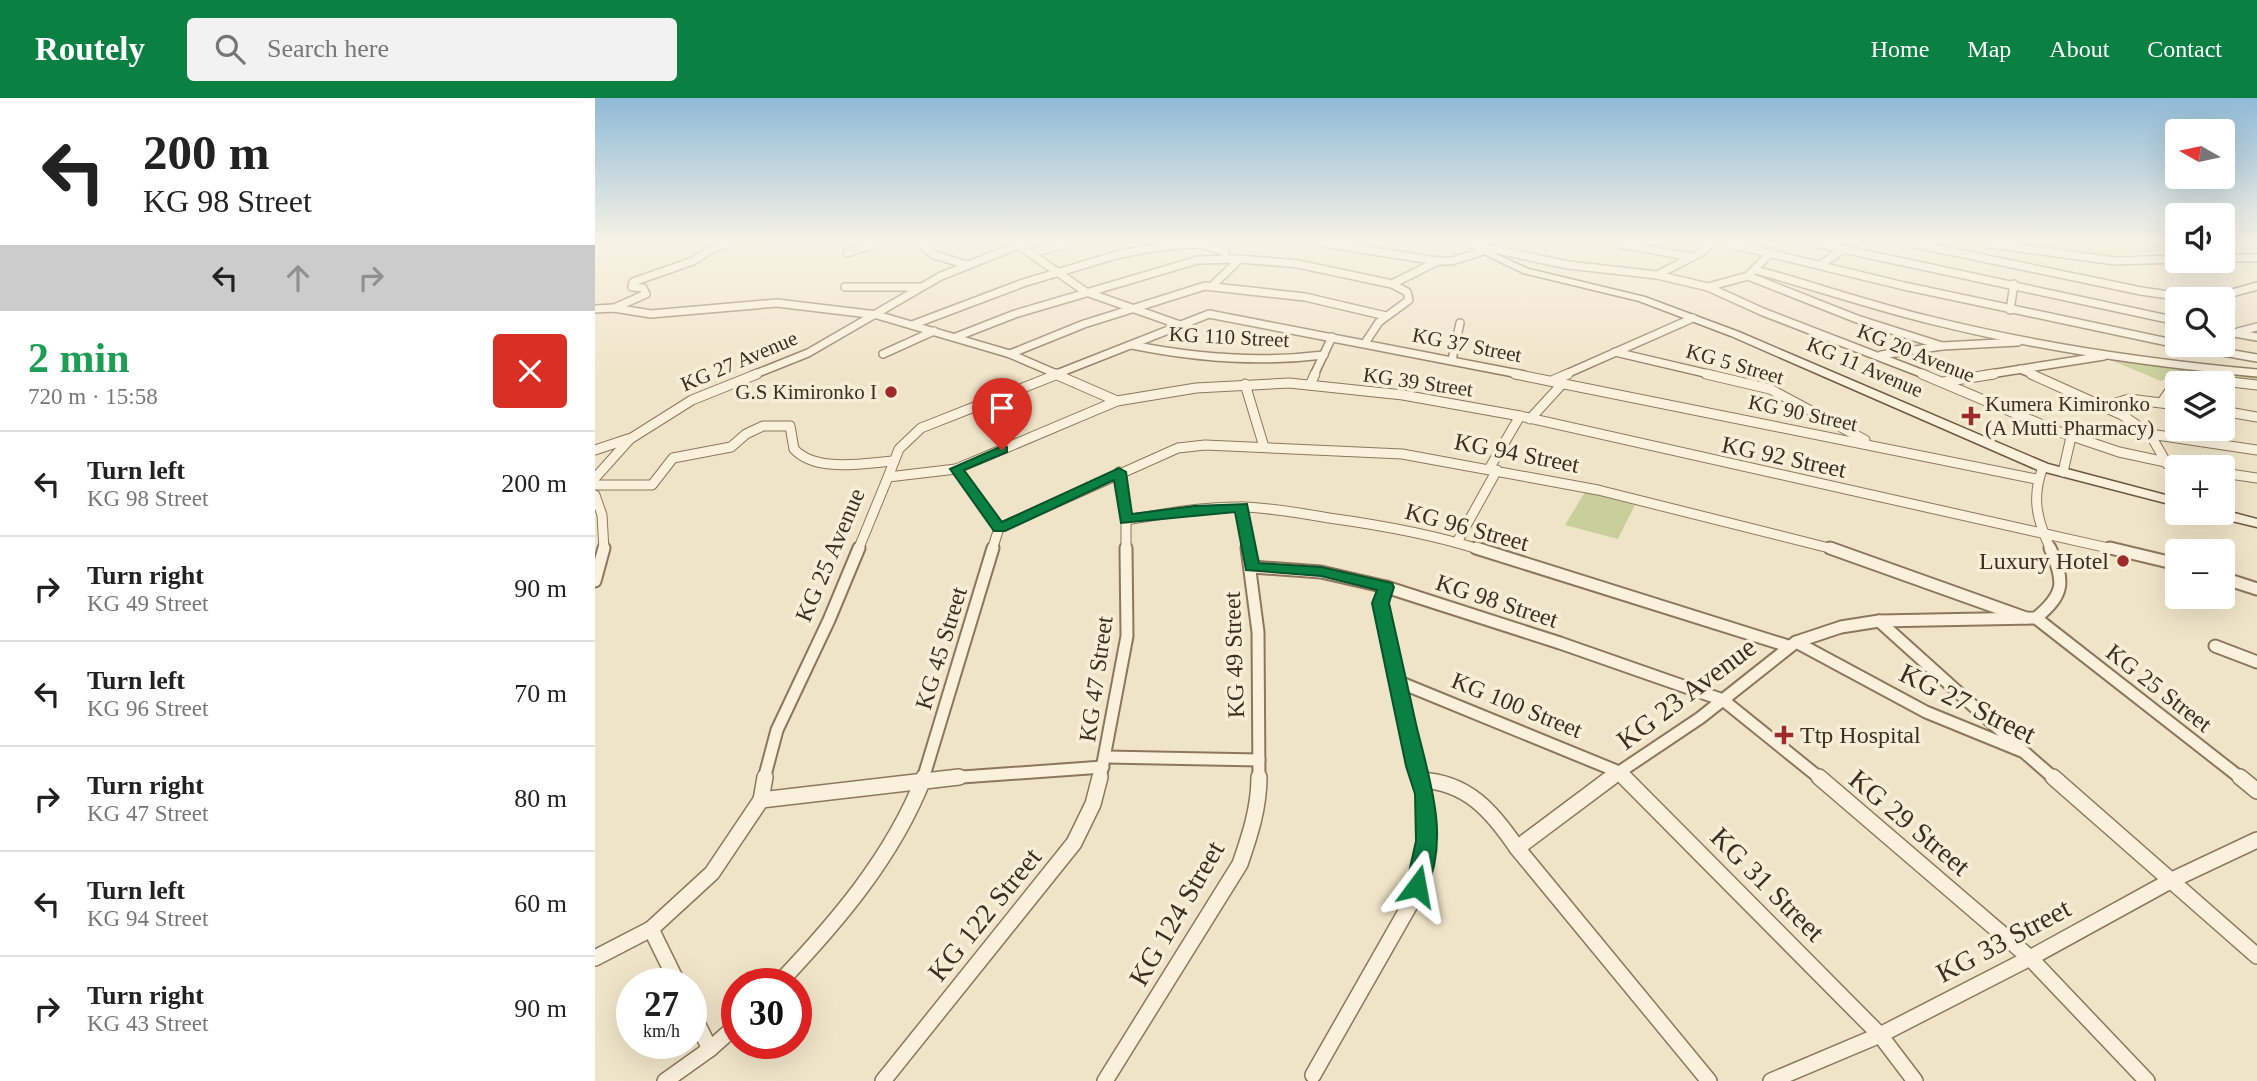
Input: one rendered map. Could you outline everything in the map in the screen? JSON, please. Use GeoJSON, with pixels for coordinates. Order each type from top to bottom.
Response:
{"type":"FeatureCollection","features":[{"type":"Feature","properties":{"kind":"main road","name":"KG 11 Avenue"},"geometry":{"type":"LineString","coordinates":[[1603,289],[1693,318],[2043,467],[2165,499]]}},
{"type":"Feature","properties":{"kind":"main road"},"geometry":{"type":"LineString","coordinates":[[2235,518],[2257,523]]}},
{"type":"Feature","properties":{"kind":"street"},"geometry":{"type":"LineString","coordinates":[[614,308],[646,294],[643,289]]}},
{"type":"Feature","properties":{"kind":"street","name":"KG 27 Avenue"},"geometry":{"type":"LineString","coordinates":[[595,478],[630,439],[702,395],[808,353],[877,315],[917,289]]}},
{"type":"Feature","properties":{"kind":"street"},"geometry":{"type":"LineString","coordinates":[[912,325],[1011,289]]}},
{"type":"Feature","properties":{"kind":"street"},"geometry":{"type":"LineString","coordinates":[[1082,289],[1129,309],[1180,325]]}},
{"type":"Feature","properties":{"kind":"street"},"geometry":{"type":"LineString","coordinates":[[956,337],[1015,314],[1094,289]]}},
{"type":"Feature","properties":{"kind":"street"},"geometry":{"type":"LineString","coordinates":[[1010,354],[1129,309],[1191,289]]}},
{"type":"Feature","properties":{"kind":"street"},"geometry":{"type":"LineString","coordinates":[[1242,289],[1317,299],[1386,316]]}},
{"type":"Feature","properties":{"kind":"street"},"geometry":{"type":"LineString","coordinates":[[888,477],[902,442],[921,428],[1209,314],[1365,343],[1386,316],[1409,300],[1407,292],[1401,289]]}},
{"type":"Feature","properties":{"kind":"street","name":"KG 20 Avenue"},"geometry":{"type":"LineString","coordinates":[[1712,289],[1784,321],[1878,355],[2071,437],[2165,463]]}},
{"type":"Feature","properties":{"kind":"street"},"geometry":{"type":"LineString","coordinates":[[1781,289],[1857,318],[1943,346]]}},
{"type":"Feature","properties":{"kind":"street"},"geometry":{"type":"LineString","coordinates":[[1819,289],[1889,310],[2035,341],[2110,354],[2257,373]]}},
{"type":"Feature","properties":{"kind":"street"},"geometry":{"type":"LineString","coordinates":[[1921,289],[2165,342]]}},
{"type":"Feature","properties":{"kind":"street"},"geometry":{"type":"LineString","coordinates":[[2010,310],[2013,289]]}},
{"type":"Feature","properties":{"kind":"street"},"geometry":{"type":"LineString","coordinates":[[2035,289],[2165,318]]}},
{"type":"Feature","properties":{"kind":"street"},"geometry":{"type":"LineString","coordinates":[[2136,289],[2165,294]]}},
{"type":"Feature","properties":{"kind":"street"},"geometry":{"type":"LineString","coordinates":[[595,309],[614,308],[651,314],[777,303],[877,315],[1010,354],[1117,401]]}},
{"type":"Feature","properties":{"kind":"street","name":"KG 5 Street"},"geometry":{"type":"LineString","coordinates":[[1457,542],[1478,509],[1493,469],[1525,418],[1558,382],[1615,352],[1693,318]]}},
{"type":"Feature","properties":{"kind":"street"},"geometry":{"type":"LineString","coordinates":[[1452,360],[1460,323]]}},
{"type":"Feature","properties":{"kind":"street"},"geometry":{"type":"LineString","coordinates":[[2235,333],[2257,327]]}},
{"type":"Feature","properties":{"kind":"street"},"geometry":{"type":"LineString","coordinates":[[883,354],[934,331]]}},
{"type":"Feature","properties":{"kind":"street"},"geometry":{"type":"LineString","coordinates":[[2235,333],[2257,337]]}},
{"type":"Feature","properties":{"kind":"street"},"geometry":{"type":"LineString","coordinates":[[1310,385],[1332,337]]}},
{"type":"Feature","properties":{"kind":"street"},"geometry":{"type":"LineString","coordinates":[[1878,355],[1943,346],[2035,341]]}},
{"type":"Feature","properties":{"kind":"street","name":"KG 37 Street"},"geometry":{"type":"LineString","coordinates":[[1365,343],[1558,382]]}},
{"type":"Feature","properties":{"kind":"street","name":"KG 110 Street"},"geometry":{"type":"LineString","coordinates":[[1132,345],[1170,353],[1223,357],[1285,359],[1324,355]]}},
{"type":"Feature","properties":{"kind":"street","name":"KG 5 Street"},"geometry":{"type":"LineString","coordinates":[[1615,352],[1770,389],[1875,446]]}},
{"type":"Feature","properties":{"kind":"street"},"geometry":{"type":"LineString","coordinates":[[1943,382],[2110,354]]}},
{"type":"Feature","properties":{"kind":"street"},"geometry":{"type":"LineString","coordinates":[[2235,354],[2257,358]]}},
{"type":"Feature","properties":{"kind":"street"},"geometry":{"type":"LineString","coordinates":[[2020,369],[2106,406],[2150,434],[2257,450]]}},
{"type":"Feature","properties":{"kind":"street"},"geometry":{"type":"LineString","coordinates":[[2162,402],[2180,376],[2257,385]]}},
{"type":"Feature","properties":{"kind":"street","name":"KG 90 Street"},"geometry":{"type":"LineString","coordinates":[[1558,382],[2036,479]]}},
{"type":"Feature","properties":{"kind":"street"},"geometry":{"type":"LineString","coordinates":[[1245,384],[1264,447]]}},
{"type":"Feature","properties":{"kind":"street","name":"KG 25 Avenue"},"geometry":{"type":"LineString","coordinates":[[761,800],[768,758],[777,730],[829,620],[888,477],[956,469],[1117,401],[1196,388],[1245,384],[1310,385]]}},
{"type":"Feature","properties":{"kind":"street","name":"KG 39 Street"},"geometry":{"type":"LineString","coordinates":[[1310,385],[1424,398],[1525,418]]}},
{"type":"Feature","properties":{"kind":"street"},"geometry":{"type":"LineString","coordinates":[[2106,406],[2129,399],[2165,403]]}},
{"type":"Feature","properties":{"kind":"street"},"geometry":{"type":"LineString","coordinates":[[2235,413],[2257,416]]}},
{"type":"Feature","properties":{"kind":"street","name":"KG 92 Street"},"geometry":{"type":"LineString","coordinates":[[1525,418],[2040,531],[2165,561]]}},
{"type":"Feature","properties":{"kind":"street"},"geometry":{"type":"LineString","coordinates":[[595,485],[652,485],[673,458],[730,447],[755,429],[770,424],[790,426],[790,442],[795,451],[805,458],[840,463],[893,461]]}},
{"type":"Feature","properties":{"kind":"street"},"geometry":{"type":"LineString","coordinates":[[2150,434],[2165,460]]}},
{"type":"Feature","properties":{"kind":"street"},"geometry":{"type":"LineString","coordinates":[[2063,472],[2071,437]]}},
{"type":"Feature","properties":{"kind":"street"},"geometry":{"type":"LineString","coordinates":[[595,450],[630,439]]}},
{"type":"Feature","properties":{"kind":"street","name":"KG 94 Street"},"geometry":{"type":"LineString","coordinates":[[999,528],[1119,472],[1170,450],[1188,446],[1402,454],[1598,490],[1835,549],[2031,618]]}},
{"type":"Feature","properties":{"kind":"street"},"geometry":{"type":"LineString","coordinates":[[2031,618],[2059,594],[2061,580],[2057,562],[2040,531],[2036,512],[2036,479],[2043,467]]}},
{"type":"Feature","properties":{"kind":"street"},"geometry":{"type":"LineString","coordinates":[[956,469],[999,528]]}},
{"type":"Feature","properties":{"kind":"street","name":"KG 47 Street"},"geometry":{"type":"LineString","coordinates":[[1104,762],[1128,636],[1126,520],[1119,472]]}},
{"type":"Feature","properties":{"kind":"street"},"geometry":{"type":"LineString","coordinates":[[2235,474],[2257,478]]}},
{"type":"Feature","properties":{"kind":"street"},"geometry":{"type":"LineString","coordinates":[[595,495],[602,508],[604,533],[595,581]]}},
{"type":"Feature","properties":{"kind":"street","name":"KG 96 Street"},"geometry":{"type":"LineString","coordinates":[[1126,520],[1194,510],[1242,508],[1312,514],[1457,542],[1792,644]]}},
{"type":"Feature","properties":{"kind":"street","name":"KG 49 Street"},"geometry":{"type":"LineString","coordinates":[[1242,508],[1252,567],[1258,632],[1259,760]]}},
{"type":"Feature","properties":{"kind":"street","name":"KG 45 Street"},"geometry":{"type":"LineString","coordinates":[[793,968],[872,873],[899,831],[923,780],[999,528]]}},
{"type":"Feature","properties":{"kind":"street","name":"KG 98 Street"},"geometry":{"type":"LineString","coordinates":[[1252,567],[1321,572],[1386,587],[1560,643],[1723,701]]}},
{"type":"Feature","properties":{"kind":"street"},"geometry":{"type":"LineString","coordinates":[[2235,582],[2257,589]]}},
{"type":"Feature","properties":{"kind":"street"},"geometry":{"type":"LineString","coordinates":[[1313,1075],[1412,901],[1423,870],[1427,841],[1425,794],[1381,603],[1386,587]]}},
{"type":"Feature","properties":{"kind":"street","name":"KG 23 Avenue"},"geometry":{"type":"LineString","coordinates":[[1517,848],[1619,772],[1723,701],[1792,644],[1841,626],[1879,621],[2031,618]]}},
{"type":"Feature","properties":{"kind":"street","name":"KG 25 Street"},"geometry":{"type":"LineString","coordinates":[[2031,618],[2257,791]]}},
{"type":"Feature","properties":{"kind":"street"},"geometry":{"type":"LineString","coordinates":[[1879,621],[2024,752]]}},
{"type":"Feature","properties":{"kind":"street","name":"KG 27 Street"},"geometry":{"type":"LineString","coordinates":[[1792,644],[1926,712],[2024,752],[2257,956]]}},
{"type":"Feature","properties":{"kind":"street"},"geometry":{"type":"LineString","coordinates":[[2215,646],[2257,662]]}},
{"type":"Feature","properties":{"kind":"street","name":"KG 100 Street"},"geometry":{"type":"LineString","coordinates":[[1399,682],[1619,772]]}},
{"type":"Feature","properties":{"kind":"street","name":"KG 29 Street"},"geometry":{"type":"LineString","coordinates":[[1723,701],[1865,815],[2030,958],[2147,1081]]}},
{"type":"Feature","properties":{"kind":"street"},"geometry":{"type":"LineString","coordinates":[[595,958],[651,929],[712,873],[761,800],[1104,762],[1259,760]]}},
{"type":"Feature","properties":{"kind":"street","name":"KG 124 Street"},"geometry":{"type":"LineString","coordinates":[[1105,1081],[1240,864],[1252,831],[1259,795],[1259,760]]}},
{"type":"Feature","properties":{"kind":"street","name":"KG 122 Street"},"geometry":{"type":"LineString","coordinates":[[883,1081],[1074,843],[1093,804],[1104,762]]}},
{"type":"Feature","properties":{"kind":"street","name":"KG 31 Street"},"geometry":{"type":"LineString","coordinates":[[1619,772],[1880,1035],[1915,1081]]}},
{"type":"Feature","properties":{"kind":"street"},"geometry":{"type":"LineString","coordinates":[[1420,780],[1442,780],[1465,789],[1491,812],[1517,848],[1709,1081]]}},
{"type":"Feature","properties":{"kind":"street","name":"KG 33 Street"},"geometry":{"type":"LineString","coordinates":[[1771,1081],[1880,1035],[2030,958],[2172,880],[2257,840]]}},
{"type":"Feature","properties":{"kind":"street"},"geometry":{"type":"LineString","coordinates":[[651,929],[670,968]]}},
{"type":"Feature","properties":{"kind":"street"},"geometry":{"type":"LineString","coordinates":[[664,1081],[721,1039]]}},
{"type":"Feature","properties":{"kind":"street"},"geometry":{"type":"LineString","coordinates":[[707,1043],[710,1049]]}},
{"type":"Feature","properties":{"kind":"green space"},"geometry":{"type":"Polygon","coordinates":[[[2121,359],[2257,373],[2257,382],[2235,379],[2235,371],[2165,371],[2165,380],[2161,381],[2110,360],[2121,359]]]}},
{"type":"Feature","properties":{"kind":"green space"},"geometry":{"type":"Polygon","coordinates":[[[1585,492],[1635,505],[1618,539],[1565,525],[1585,492]]]}},
{"type":"Feature","properties":{"kind":"place","name":"G.S Kimironko I"},"geometry":{"type":"Point","coordinates":[891,392]}},
{"type":"Feature","properties":{"kind":"place","name":"Kumera Kimironko (A Mutti Pharmacy)"},"geometry":{"type":"Point","coordinates":[1971,416]}},
{"type":"Feature","properties":{"kind":"place","name":"Luxury Hotel"},"geometry":{"type":"Point","coordinates":[2123,561]}},
{"type":"Feature","properties":{"kind":"place","name":"Ttp Hospital"},"geometry":{"type":"Point","coordinates":[1784,735]}},
{"type":"Feature","properties":{"kind":"route"},"geometry":{"type":"LineString","coordinates":[[1002,450],[956,469],[999,528],[1119,472],[1126,520],[1194,510],[1242,508],[1252,567],[1321,572],[1386,587],[1381,603],[1416,766],[1425,794],[1427,841],[1423,870],[1417,886]]}}]}
